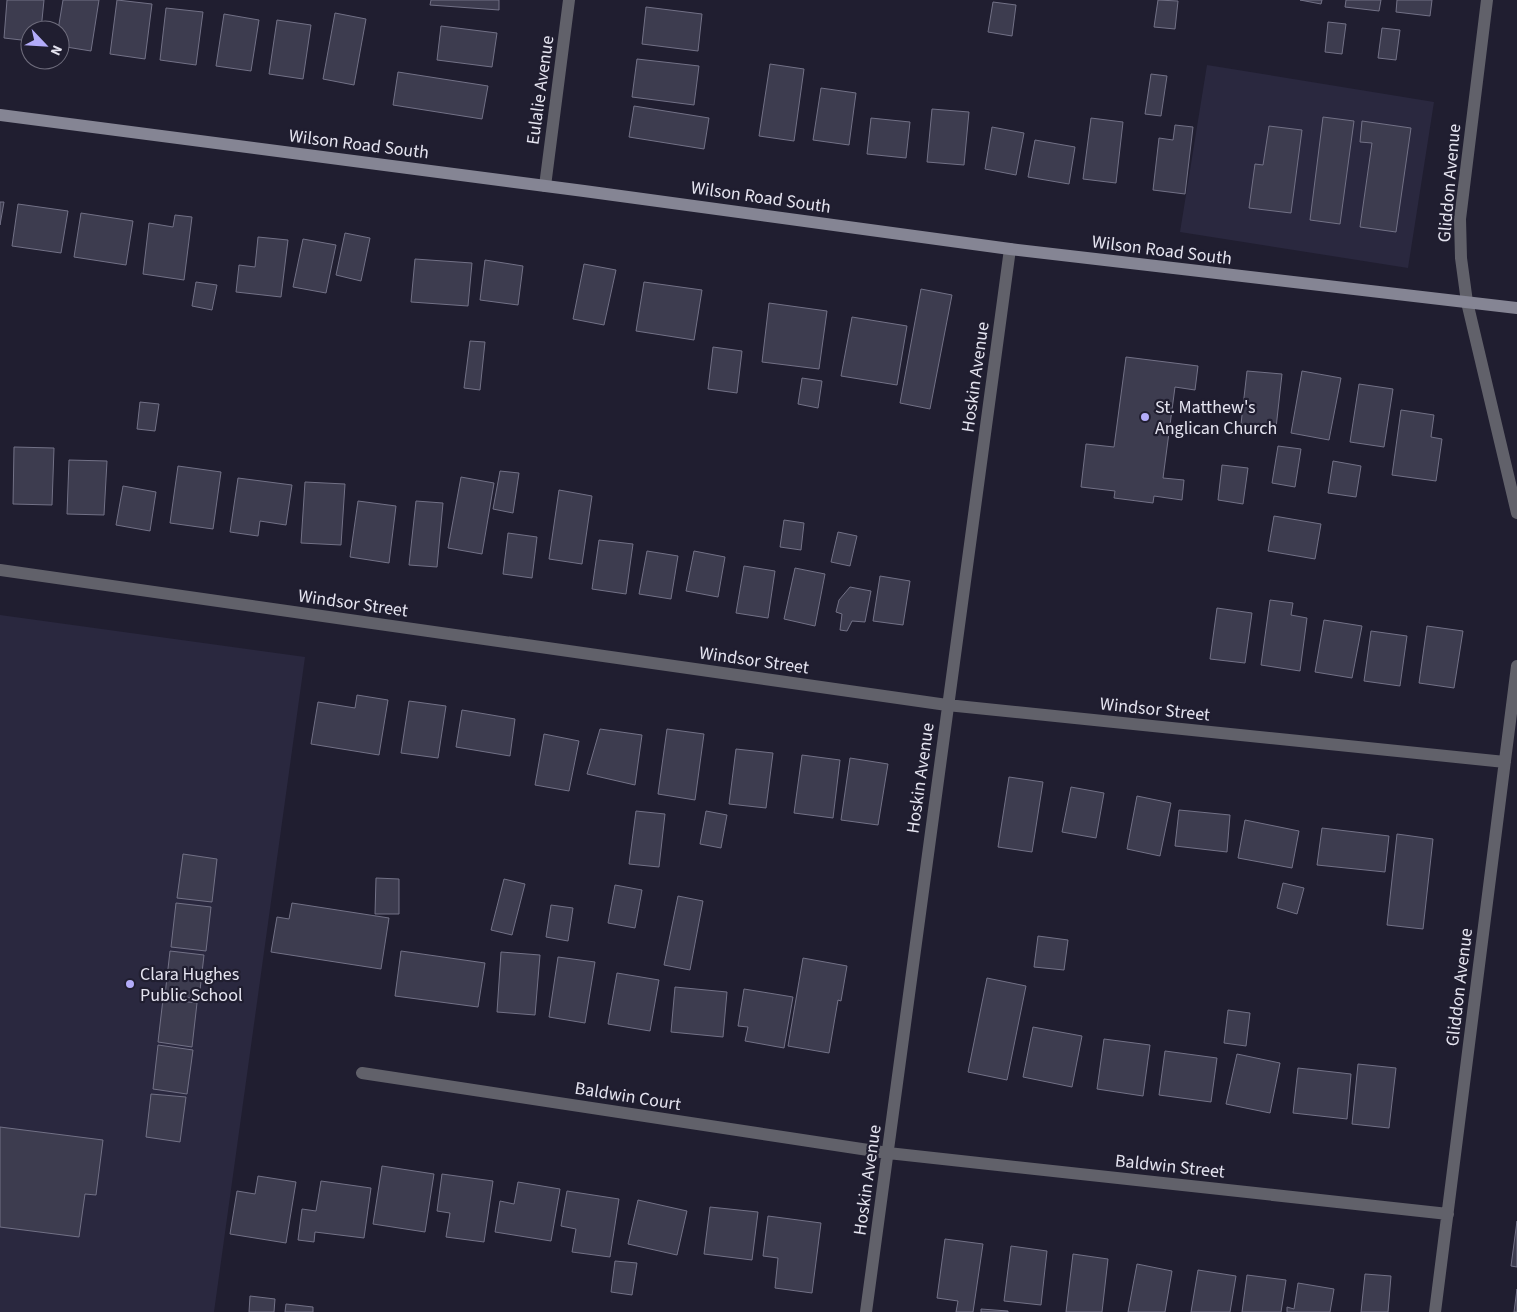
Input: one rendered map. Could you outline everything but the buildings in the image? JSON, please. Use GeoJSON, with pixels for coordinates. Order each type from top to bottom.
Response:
{"type":"FeatureCollection","features":[{"type":"Feature","properties":{"kind":"main road","name":"Wilson Road South"},"geometry":{"type":"LineString","coordinates":[[0,115],[1010,249],[1517,308]]}},
{"type":"Feature","properties":{"kind":"street","name":"Eulalie Avenue"},"geometry":{"type":"LineString","coordinates":[[545,186],[570,0]]}},
{"type":"Feature","properties":{"kind":"street","name":"Gliddon Avenue"},"geometry":{"type":"LineString","coordinates":[[1486,0],[1460,219],[1461,258],[1467,302],[1517,513]]}},
{"type":"Feature","properties":{"kind":"street","name":"Hoskin Avenue"},"geometry":{"type":"LineString","coordinates":[[866,1312],[1010,249]]}},
{"type":"Feature","properties":{"kind":"street","name":"Windsor Street"},"geometry":{"type":"LineString","coordinates":[[0,570],[948,705],[1505,762]]}},
{"type":"Feature","properties":{"kind":"street","name":"Gliddon Avenue"},"geometry":{"type":"LineString","coordinates":[[1435,1312],[1517,666]]}},
{"type":"Feature","properties":{"kind":"street","name":"Baldwin Court"},"geometry":{"type":"LineString","coordinates":[[362,1073],[888,1154]]}},
{"type":"Feature","properties":{"kind":"street","name":"Baldwin Street"},"geometry":{"type":"LineString","coordinates":[[888,1154],[1448,1214]]}},
{"type":"Feature","properties":{"kind":"shaded area"},"geometry":{"type":"Polygon","coordinates":[[[1207,65],[1434,102],[1408,268],[1180,232],[1207,65]]]}},
{"type":"Feature","properties":{"kind":"shaded area","name":"Clara Hughes Public School"},"geometry":{"type":"Polygon","coordinates":[[[0,615],[305,657],[214,1312],[0,1312],[0,615]]]}},
{"type":"Feature","properties":{"kind":"place","name":"St. Matthew's Anglican Church"},"geometry":{"type":"Point","coordinates":[1145,417]}},
{"type":"Feature","properties":{"kind":"place","name":"Clara Hughes Public School"},"geometry":{"type":"Point","coordinates":[130,984]}}]}
